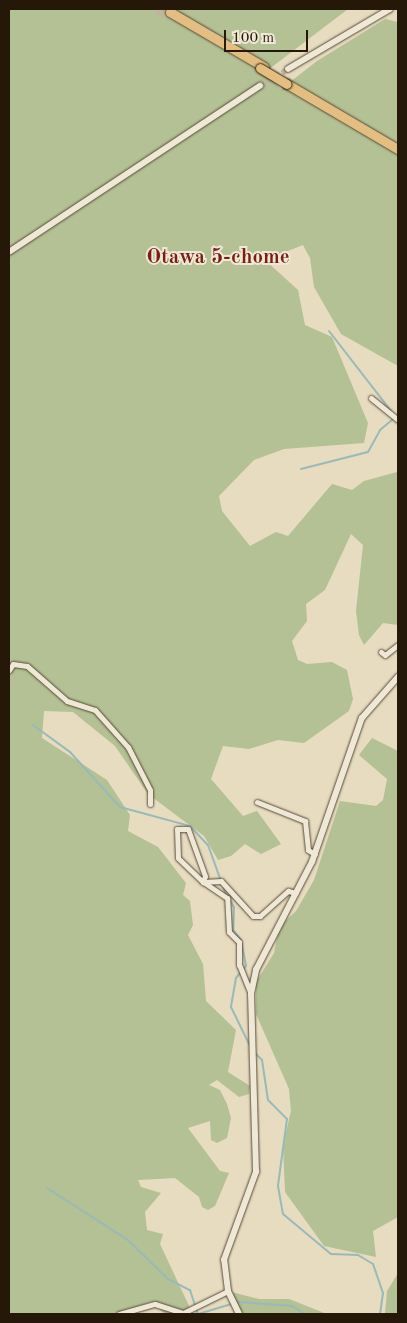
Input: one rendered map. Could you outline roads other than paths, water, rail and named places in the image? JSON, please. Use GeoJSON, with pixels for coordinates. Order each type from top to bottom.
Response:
{"type":"FeatureCollection","features":[{"type":"Feature","properties":{"kind":"highway"},"geometry":{"type":"LineString","coordinates":[[169,14],[377,134],[398,144]]}},
{"type":"Feature","properties":{"kind":"highway"},"geometry":{"type":"LineString","coordinates":[[377,134],[398,149]]}},
{"type":"Feature","properties":{"kind":"street"},"geometry":{"type":"LineString","coordinates":[[288,69],[390,9]]}},
{"type":"Feature","properties":{"kind":"street"},"geometry":{"type":"LineString","coordinates":[[9,252],[260,86]]}},
{"type":"Feature","properties":{"kind":"street"},"geometry":{"type":"LineString","coordinates":[[371,398],[398,420]]}},
{"type":"Feature","properties":{"kind":"street"},"geometry":{"type":"LineString","coordinates":[[380,652],[385,655],[398,645]]}},
{"type":"Feature","properties":{"kind":"street"},"geometry":{"type":"LineString","coordinates":[[9,670],[13,664],[27,666],[67,701],[95,710],[128,747],[150,790],[150,804]]}},
{"type":"Feature","properties":{"kind":"street"},"geometry":{"type":"LineString","coordinates":[[240,1314],[235,1308],[228,1291],[226,1244],[256,1172],[251,994],[256,970],[315,854],[354,735],[368,708],[398,677]]}},
{"type":"Feature","properties":{"kind":"street"},"geometry":{"type":"LineString","coordinates":[[257,802],[304,821],[308,850],[315,854]]}},
{"type":"Feature","properties":{"kind":"street"},"geometry":{"type":"LineString","coordinates":[[203,882],[206,876],[188,830],[177,829],[178,858],[203,882],[227,898],[229,932],[239,942],[239,965],[251,994]]}},
{"type":"Feature","properties":{"kind":"street"},"geometry":{"type":"LineString","coordinates":[[203,882],[222,881],[257,917],[288,891],[296,892]]}},
{"type":"Feature","properties":{"kind":"street"},"geometry":{"type":"LineString","coordinates":[[119,1314],[155,1304],[178,1313],[194,1310],[228,1291]]}},
{"type":"Feature","properties":{"kind":"waterway"},"geometry":{"type":"LineString","coordinates":[[329,331],[391,411]]}},
{"type":"Feature","properties":{"kind":"waterway"},"geometry":{"type":"LineString","coordinates":[[301,469],[368,452],[380,430],[398,415]]}},
{"type":"Feature","properties":{"kind":"waterway"},"geometry":{"type":"LineString","coordinates":[[33,725],[70,752],[120,807],[190,826],[208,845],[226,895]]}},
{"type":"Feature","properties":{"kind":"waterway"},"geometry":{"type":"LineString","coordinates":[[229,899],[234,907],[233,930],[241,940],[246,966],[236,978],[231,1007],[251,1048]]}},
{"type":"Feature","properties":{"kind":"waterway"},"geometry":{"type":"LineString","coordinates":[[254,1052],[262,1060],[268,1100],[287,1119],[278,1186],[283,1214],[331,1254],[358,1255],[373,1264],[383,1293],[380,1314]]}},
{"type":"Feature","properties":{"kind":"waterway"},"geometry":{"type":"LineString","coordinates":[[47,1188],[128,1240],[168,1279],[190,1290],[198,1314]]}},
{"type":"Feature","properties":{"kind":"waterway"},"geometry":{"type":"LineString","coordinates":[[198,1314],[238,1302],[292,1306],[305,1314]]}},
{"type":"Feature","properties":{"kind":"tunnel"},"geometry":{"type":"LineString","coordinates":[[157,9],[168,15]]}},
{"type":"Feature","properties":{"kind":"tunnel"},"geometry":{"type":"LineString","coordinates":[[260,86],[288,69]]}},
{"type":"Feature","properties":{"kind":"district","name":"Otawa 5-chome"},"geometry":{"type":"Point","coordinates":[218,258]}}]}
